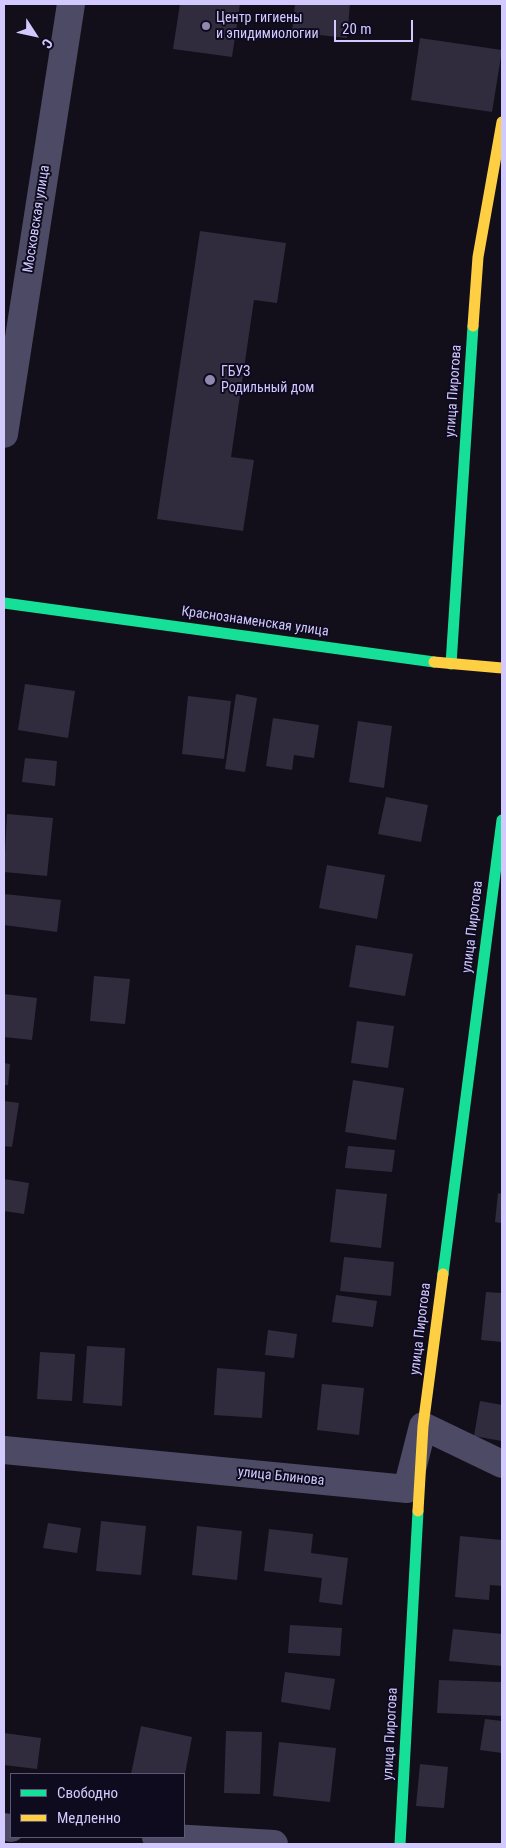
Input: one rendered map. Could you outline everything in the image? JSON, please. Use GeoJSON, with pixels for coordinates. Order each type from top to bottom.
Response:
{"type":"FeatureCollection","features":[{"type":"Feature","properties":{"kind":"street","name":"Московская улица"},"geometry":{"type":"LineString","coordinates":[[4,434],[71,4]]}},
{"type":"Feature","properties":{"kind":"street","name":"улица Пирогова"},"geometry":{"type":"LineString","coordinates":[[451,664],[478,257],[502,122]]}},
{"type":"Feature","properties":{"kind":"street","name":"Краснознаменская улица"},"geometry":{"type":"LineString","coordinates":[[4,602],[451,664],[502,668]]}},
{"type":"Feature","properties":{"kind":"street","name":"улица Пирогова"},"geometry":{"type":"LineString","coordinates":[[400,1844],[424,1426],[502,820]]}},
{"type":"Feature","properties":{"kind":"street","name":"улица Блинова"},"geometry":{"type":"LineString","coordinates":[[4,1450],[407,1489],[424,1426]]}},
{"type":"Feature","properties":{"kind":"street"},"geometry":{"type":"LineString","coordinates":[[424,1426],[502,1464]]}},
{"type":"Feature","properties":{"kind":"street"},"geometry":{"type":"LineString","coordinates":[[173,1838],[274,1844]]}},
{"type":"Feature","properties":{"kind":"building","name":"Центр гигиены и эпидимиологии"},"geometry":{"type":"Polygon","coordinates":[[[180,4],[240,4],[232,57],[173,49],[180,4]]]}},
{"type":"Feature","properties":{"kind":"building"},"geometry":{"type":"Polygon","coordinates":[[[295,4],[350,4],[347,38],[292,32],[295,4]]]}},
{"type":"Feature","properties":{"kind":"building"},"geometry":{"type":"Polygon","coordinates":[[[420,38],[502,50],[492,112],[411,100],[420,38]]]}},
{"type":"Feature","properties":{"kind":"building","name":"ГБУЗ Родильный дом"},"geometry":{"type":"Polygon","coordinates":[[[200,231],[286,243],[277,303],[254,300],[231,457],[254,460],[243,531],[157,519],[200,231]]]}},
{"type":"Feature","properties":{"kind":"building"},"geometry":{"type":"Polygon","coordinates":[[[25,684],[75,691],[68,738],[18,730],[25,684]]]}},
{"type":"Feature","properties":{"kind":"building"},"geometry":{"type":"Polygon","coordinates":[[[236,694],[257,698],[245,772],[225,769],[236,694]]]}},
{"type":"Feature","properties":{"kind":"building"},"geometry":{"type":"Polygon","coordinates":[[[188,696],[231,701],[224,759],[182,754],[188,696]]]}},
{"type":"Feature","properties":{"kind":"building"},"geometry":{"type":"Polygon","coordinates":[[[273,718],[319,725],[314,758],[294,755],[292,770],[266,766],[273,718]]]}},
{"type":"Feature","properties":{"kind":"building"},"geometry":{"type":"Polygon","coordinates":[[[358,721],[392,726],[384,788],[349,782],[358,721]]]}},
{"type":"Feature","properties":{"kind":"building"},"geometry":{"type":"Polygon","coordinates":[[[25,758],[57,761],[55,786],[22,782],[25,758]]]}},
{"type":"Feature","properties":{"kind":"building"},"geometry":{"type":"Polygon","coordinates":[[[386,797],[428,805],[421,842],[378,834],[386,797]]]}},
{"type":"Feature","properties":{"kind":"building"},"geometry":{"type":"Polygon","coordinates":[[[7,814],[53,818],[47,876],[4,872],[7,814]]]}},
{"type":"Feature","properties":{"kind":"building"},"geometry":{"type":"Polygon","coordinates":[[[327,865],[385,875],[377,919],[319,908],[327,865]]]}},
{"type":"Feature","properties":{"kind":"building"},"geometry":{"type":"Polygon","coordinates":[[[4,894],[61,900],[57,932],[4,925],[4,894]]]}},
{"type":"Feature","properties":{"kind":"building"},"geometry":{"type":"Polygon","coordinates":[[[356,945],[413,954],[405,996],[349,987],[356,945]]]}},
{"type":"Feature","properties":{"kind":"building"},"geometry":{"type":"Polygon","coordinates":[[[94,976],[130,979],[125,1024],[90,1021],[94,976]]]}},
{"type":"Feature","properties":{"kind":"building"},"geometry":{"type":"Polygon","coordinates":[[[4,994],[37,998],[32,1040],[4,1037],[4,994]]]}},
{"type":"Feature","properties":{"kind":"building"},"geometry":{"type":"Polygon","coordinates":[[[357,1021],[394,1026],[388,1068],[351,1063],[357,1021]]]}},
{"type":"Feature","properties":{"kind":"building"},"geometry":{"type":"Polygon","coordinates":[[[4,1063],[10,1064],[8,1085],[4,1085],[4,1063]]]}},
{"type":"Feature","properties":{"kind":"building"},"geometry":{"type":"Polygon","coordinates":[[[353,1080],[404,1088],[396,1140],[345,1132],[353,1080]]]}},
{"type":"Feature","properties":{"kind":"building"},"geometry":{"type":"Polygon","coordinates":[[[4,1101],[19,1103],[12,1147],[4,1146],[4,1101]]]}},
{"type":"Feature","properties":{"kind":"building"},"geometry":{"type":"Polygon","coordinates":[[[348,1146],[395,1150],[392,1172],[345,1168],[348,1146]]]}},
{"type":"Feature","properties":{"kind":"building"},"geometry":{"type":"Polygon","coordinates":[[[4,1179],[29,1183],[24,1214],[4,1211],[4,1179]]]}},
{"type":"Feature","properties":{"kind":"building"},"geometry":{"type":"Polygon","coordinates":[[[336,1189],[387,1194],[381,1248],[330,1242],[336,1189]]]}},
{"type":"Feature","properties":{"kind":"building"},"geometry":{"type":"Polygon","coordinates":[[[498,1193],[502,1194],[502,1223],[495,1222],[498,1193]]]}},
{"type":"Feature","properties":{"kind":"building"},"geometry":{"type":"Polygon","coordinates":[[[344,1257],[394,1262],[391,1296],[340,1291],[344,1257]]]}},
{"type":"Feature","properties":{"kind":"building"},"geometry":{"type":"Polygon","coordinates":[[[486,1292],[502,1293],[502,1342],[481,1340],[486,1292]]]}},
{"type":"Feature","properties":{"kind":"building"},"geometry":{"type":"Polygon","coordinates":[[[336,1295],[377,1301],[373,1327],[332,1322],[336,1295]]]}},
{"type":"Feature","properties":{"kind":"building"},"geometry":{"type":"Polygon","coordinates":[[[268,1330],[297,1334],[294,1358],[265,1355],[268,1330]]]}},
{"type":"Feature","properties":{"kind":"building"},"geometry":{"type":"Polygon","coordinates":[[[87,1346],[125,1348],[122,1406],[83,1403],[87,1346]]]}},
{"type":"Feature","properties":{"kind":"building"},"geometry":{"type":"Polygon","coordinates":[[[40,1352],[75,1354],[72,1401],[37,1399],[40,1352]]]}},
{"type":"Feature","properties":{"kind":"building"},"geometry":{"type":"Polygon","coordinates":[[[217,1368],[265,1372],[262,1418],[214,1415],[217,1368]]]}},
{"type":"Feature","properties":{"kind":"building"},"geometry":{"type":"Polygon","coordinates":[[[322,1384],[364,1388],[359,1435],[317,1430],[322,1384]]]}},
{"type":"Feature","properties":{"kind":"building"},"geometry":{"type":"Polygon","coordinates":[[[480,1401],[502,1405],[502,1441],[474,1436],[480,1401]]]}},
{"type":"Feature","properties":{"kind":"building"},"geometry":{"type":"Polygon","coordinates":[[[101,1521],[146,1526],[141,1575],[96,1571],[101,1521]]]}},
{"type":"Feature","properties":{"kind":"building"},"geometry":{"type":"Polygon","coordinates":[[[48,1523],[81,1528],[77,1553],[43,1548],[48,1523]]]}},
{"type":"Feature","properties":{"kind":"building"},"geometry":{"type":"Polygon","coordinates":[[[197,1526],[242,1531],[237,1580],[192,1575],[197,1526]]]}},
{"type":"Feature","properties":{"kind":"building"},"geometry":{"type":"Polygon","coordinates":[[[269,1529],[313,1534],[311,1553],[348,1558],[342,1605],[319,1602],[322,1578],[264,1571],[269,1529]]]}},
{"type":"Feature","properties":{"kind":"building"},"geometry":{"type":"Polygon","coordinates":[[[460,1536],[502,1540],[502,1586],[490,1585],[489,1600],[455,1597],[460,1536]]]}},
{"type":"Feature","properties":{"kind":"building"},"geometry":{"type":"Polygon","coordinates":[[[290,1625],[342,1628],[340,1656],[288,1653],[290,1625]]]}},
{"type":"Feature","properties":{"kind":"building"},"geometry":{"type":"Polygon","coordinates":[[[453,1629],[502,1634],[502,1666],[449,1661],[453,1629]]]}},
{"type":"Feature","properties":{"kind":"building"},"geometry":{"type":"Polygon","coordinates":[[[285,1672],[335,1679],[330,1710],[281,1702],[285,1672]]]}},
{"type":"Feature","properties":{"kind":"building"},"geometry":{"type":"Polygon","coordinates":[[[439,1680],[502,1682],[502,1716],[437,1713],[439,1680]]]}},
{"type":"Feature","properties":{"kind":"building"},"geometry":{"type":"Polygon","coordinates":[[[485,1719],[502,1721],[502,1753],[480,1750],[485,1719]]]}},
{"type":"Feature","properties":{"kind":"building"},"geometry":{"type":"Polygon","coordinates":[[[141,1726],[192,1737],[185,1774],[131,1773],[141,1726]]]}},
{"type":"Feature","properties":{"kind":"building"},"geometry":{"type":"Polygon","coordinates":[[[226,1731],[262,1732],[260,1794],[224,1793],[226,1731]]]}},
{"type":"Feature","properties":{"kind":"building"},"geometry":{"type":"Polygon","coordinates":[[[4,1733],[41,1738],[37,1769],[4,1765],[4,1733]]]}},
{"type":"Feature","properties":{"kind":"building"},"geometry":{"type":"Polygon","coordinates":[[[279,1742],[336,1748],[330,1802],[273,1796],[279,1742]]]}},
{"type":"Feature","properties":{"kind":"building"},"geometry":{"type":"Polygon","coordinates":[[[420,1764],[448,1767],[444,1808],[416,1806],[420,1764]]]}},
{"type":"Feature","properties":{"kind":"traffic: fast"},"geometry":{"type":"LineString","coordinates":[[451,664],[473,326]]}},
{"type":"Feature","properties":{"kind":"traffic: fast"},"geometry":{"type":"LineString","coordinates":[[4,603],[434,662]]}},
{"type":"Feature","properties":{"kind":"traffic: fast"},"geometry":{"type":"LineString","coordinates":[[443,1274],[502,820]]}},
{"type":"Feature","properties":{"kind":"traffic: fast"},"geometry":{"type":"LineString","coordinates":[[400,1844],[418,1511]]}},
{"type":"Feature","properties":{"kind":"traffic: slow"},"geometry":{"type":"LineString","coordinates":[[473,326],[478,257],[502,122]]}},
{"type":"Feature","properties":{"kind":"traffic: slow"},"geometry":{"type":"LineString","coordinates":[[434,662],[502,668]]}},
{"type":"Feature","properties":{"kind":"traffic: slow"},"geometry":{"type":"LineString","coordinates":[[418,1511],[423,1426],[443,1274]]}},
{"type":"Feature","properties":{"kind":"place","name":"Центр гигиены и эпидимиологии"},"geometry":{"type":"Point","coordinates":[206,26]}},
{"type":"Feature","properties":{"kind":"place","name":"ГБУЗ Родильный дом"},"geometry":{"type":"Point","coordinates":[210,380]}}]}
